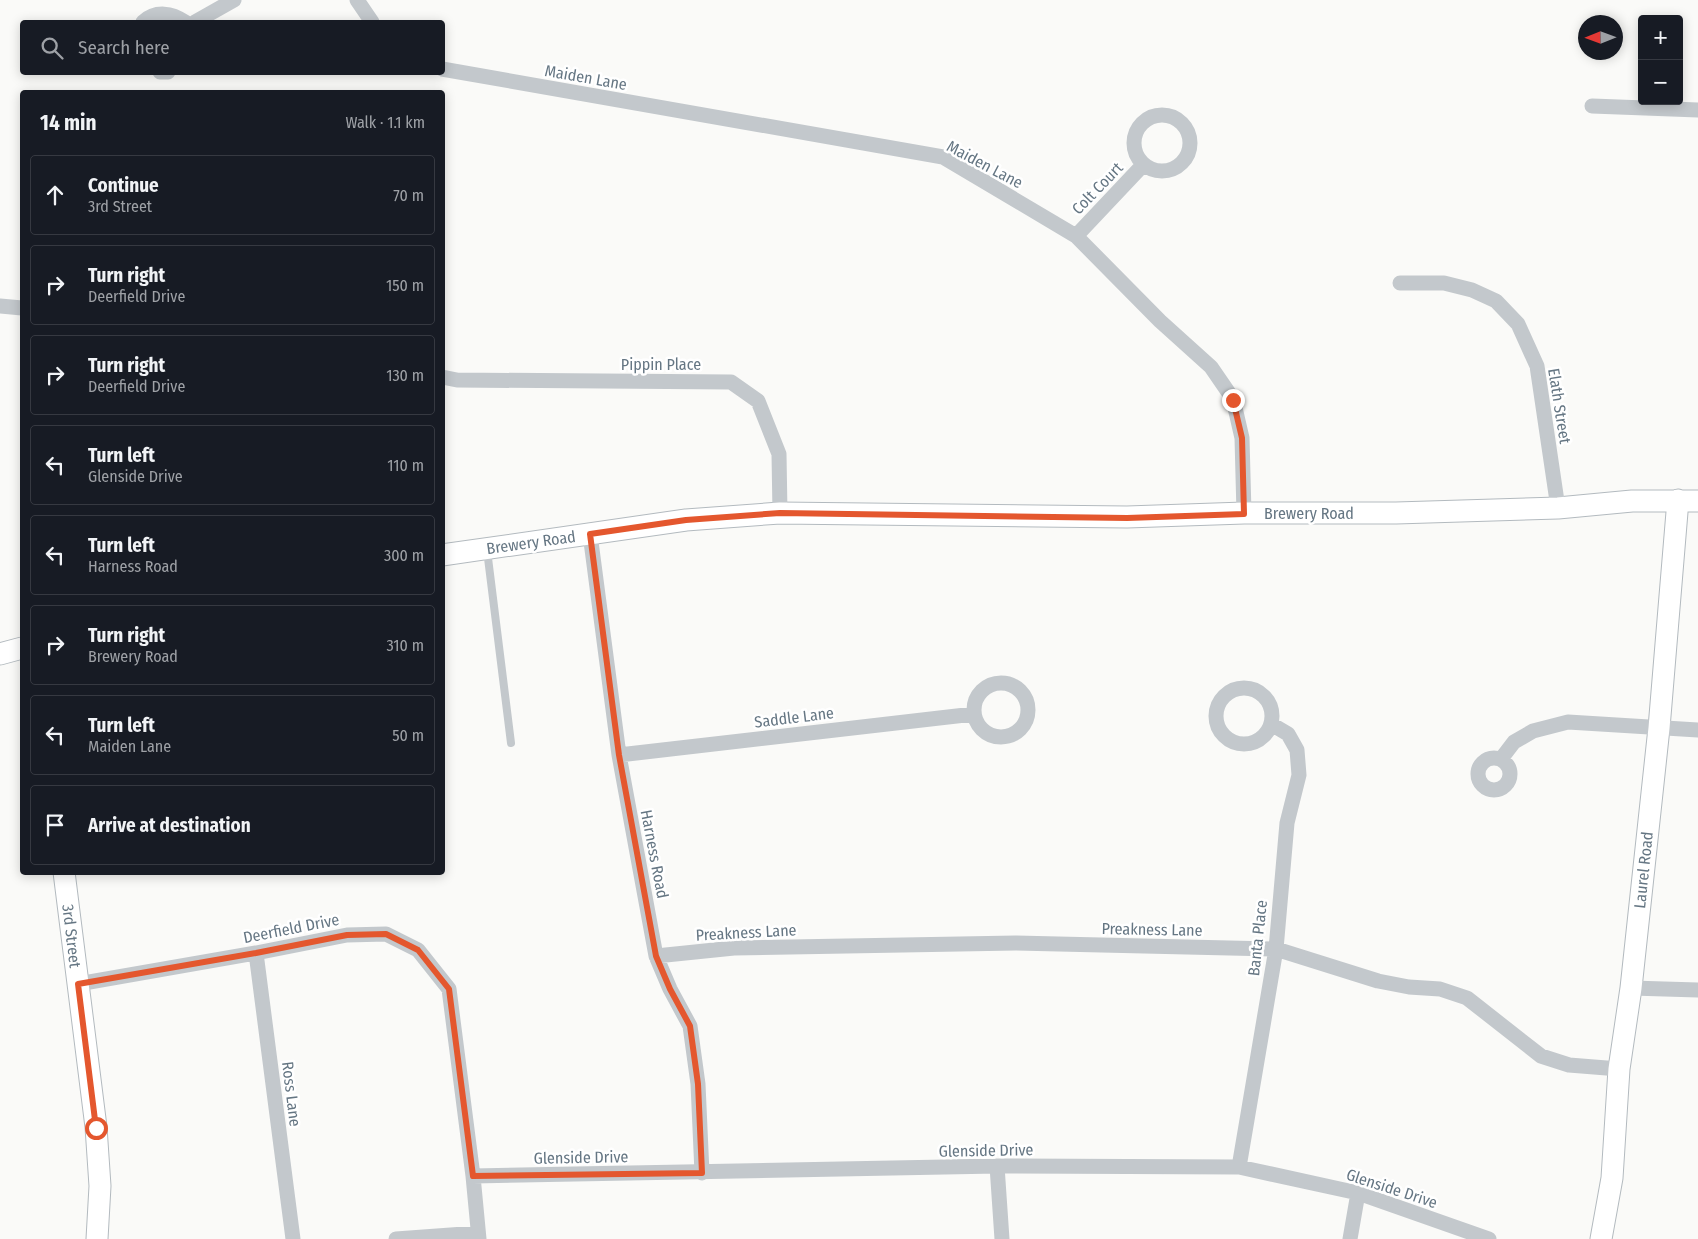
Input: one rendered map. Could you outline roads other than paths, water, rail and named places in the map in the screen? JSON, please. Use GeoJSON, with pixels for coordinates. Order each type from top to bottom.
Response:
{"type":"FeatureCollection","features":[{"type":"Feature","properties":{"kind":"street"},"geometry":{"type":"LineString","coordinates":[[199,20],[234,0]]}},
{"type":"Feature","properties":{"kind":"street"},"geometry":{"type":"LineString","coordinates":[[357,0],[371,20]]}},
{"type":"Feature","properties":{"kind":"street"},"geometry":{"type":"LineString","coordinates":[[147,20],[156,15],[166,14],[181,20]]}},
{"type":"Feature","properties":{"kind":"street","name":"Maiden Lane"},"geometry":{"type":"LineString","coordinates":[[445,70],[943,157],[1076,236],[1160,322],[1211,367],[1233,400],[1242,438],[1244,514]]}},
{"type":"Feature","properties":{"kind":"street"},"geometry":{"type":"LineString","coordinates":[[1592,106],[1698,110]]}},
{"type":"Feature","properties":{"kind":"street","name":"Colt Court"},"geometry":{"type":"LineString","coordinates":[[1076,236],[1144,165]]}},
{"type":"Feature","properties":{"kind":"street","name":"Elath Street"},"geometry":{"type":"LineString","coordinates":[[1400,282],[1444,283],[1472,290],[1496,301],[1518,324],[1537,366],[1558,508]]}},
{"type":"Feature","properties":{"kind":"street"},"geometry":{"type":"LineString","coordinates":[[0,306],[20,308]]}},
{"type":"Feature","properties":{"kind":"street","name":"Pippin Place"},"geometry":{"type":"LineString","coordinates":[[445,378],[456,380],[731,382],[758,401],[779,454],[780,513]]}},
{"type":"Feature","properties":{"kind":"street","name":"Brewery Road"},"geometry":{"type":"LineString","coordinates":[[445,555],[686,520],[780,513],[1127,518],[1244,514],[1396,513],[1558,508],[1632,501],[1688,501]]}},
{"type":"Feature","properties":{"kind":"street","name":"Laurel Road"},"geometry":{"type":"LineString","coordinates":[[1600,1239],[1612,1178],[1619,1069],[1631,988],[1659,728],[1688,501]]}},
{"type":"Feature","properties":{"kind":"street","name":"Harness Road"},"geometry":{"type":"LineString","coordinates":[[590,534],[619,755],[656,956],[670,989],[690,1026],[698,1084],[702,1173]]}},
{"type":"Feature","properties":{"kind":"street"},"geometry":{"type":"LineString","coordinates":[[0,654],[20,649]]}},
{"type":"Feature","properties":{"kind":"street","name":"Saddle Lane"},"geometry":{"type":"LineString","coordinates":[[619,755],[974,714]]}},
{"type":"Feature","properties":{"kind":"street"},"geometry":{"type":"LineString","coordinates":[[1501,760],[1514,742],[1533,731],[1568,722],[1698,730]]}},
{"type":"Feature","properties":{"kind":"street","name":"Banta Place"},"geometry":{"type":"LineString","coordinates":[[1239,1167],[1276,949],[1287,822],[1299,775],[1297,750],[1288,734],[1271,724]]}},
{"type":"Feature","properties":{"kind":"street","name":"3rd Street"},"geometry":{"type":"LineString","coordinates":[[64,875],[97,1137],[100,1186],[96,1239]]}},
{"type":"Feature","properties":{"kind":"street","name":"Deerfield Drive"},"geometry":{"type":"LineString","coordinates":[[78,984],[347,935],[386,934],[418,950],[449,989],[473,1176],[478,1236]]}},
{"type":"Feature","properties":{"kind":"street","name":"Preakness Lane"},"geometry":{"type":"LineString","coordinates":[[656,956],[734,948],[1016,943],[1276,949],[1378,981],[1409,987],[1440,989],[1468,998],[1541,1056],[1569,1065],[1619,1069]]}},
{"type":"Feature","properties":{"kind":"street","name":"Ross Lane"},"geometry":{"type":"LineString","coordinates":[[256,953],[293,1239]]}},
{"type":"Feature","properties":{"kind":"street"},"geometry":{"type":"LineString","coordinates":[[1631,988],[1698,990]]}},
{"type":"Feature","properties":{"kind":"street"},"geometry":{"type":"LineString","coordinates":[[997,1166],[1002,1239]]}},
{"type":"Feature","properties":{"kind":"street","name":"Glenside Drive"},"geometry":{"type":"LineString","coordinates":[[473,1176],[997,1166],[1239,1167],[1358,1193],[1489,1239]]}},
{"type":"Feature","properties":{"kind":"street"},"geometry":{"type":"LineString","coordinates":[[1350,1239],[1358,1193]]}},
{"type":"Feature","properties":{"kind":"street"},"geometry":{"type":"LineString","coordinates":[[396,1239],[478,1236]]}},
{"type":"Feature","properties":{"kind":"lane"},"geometry":{"type":"LineString","coordinates":[[487,548],[512,744]]}}]}
